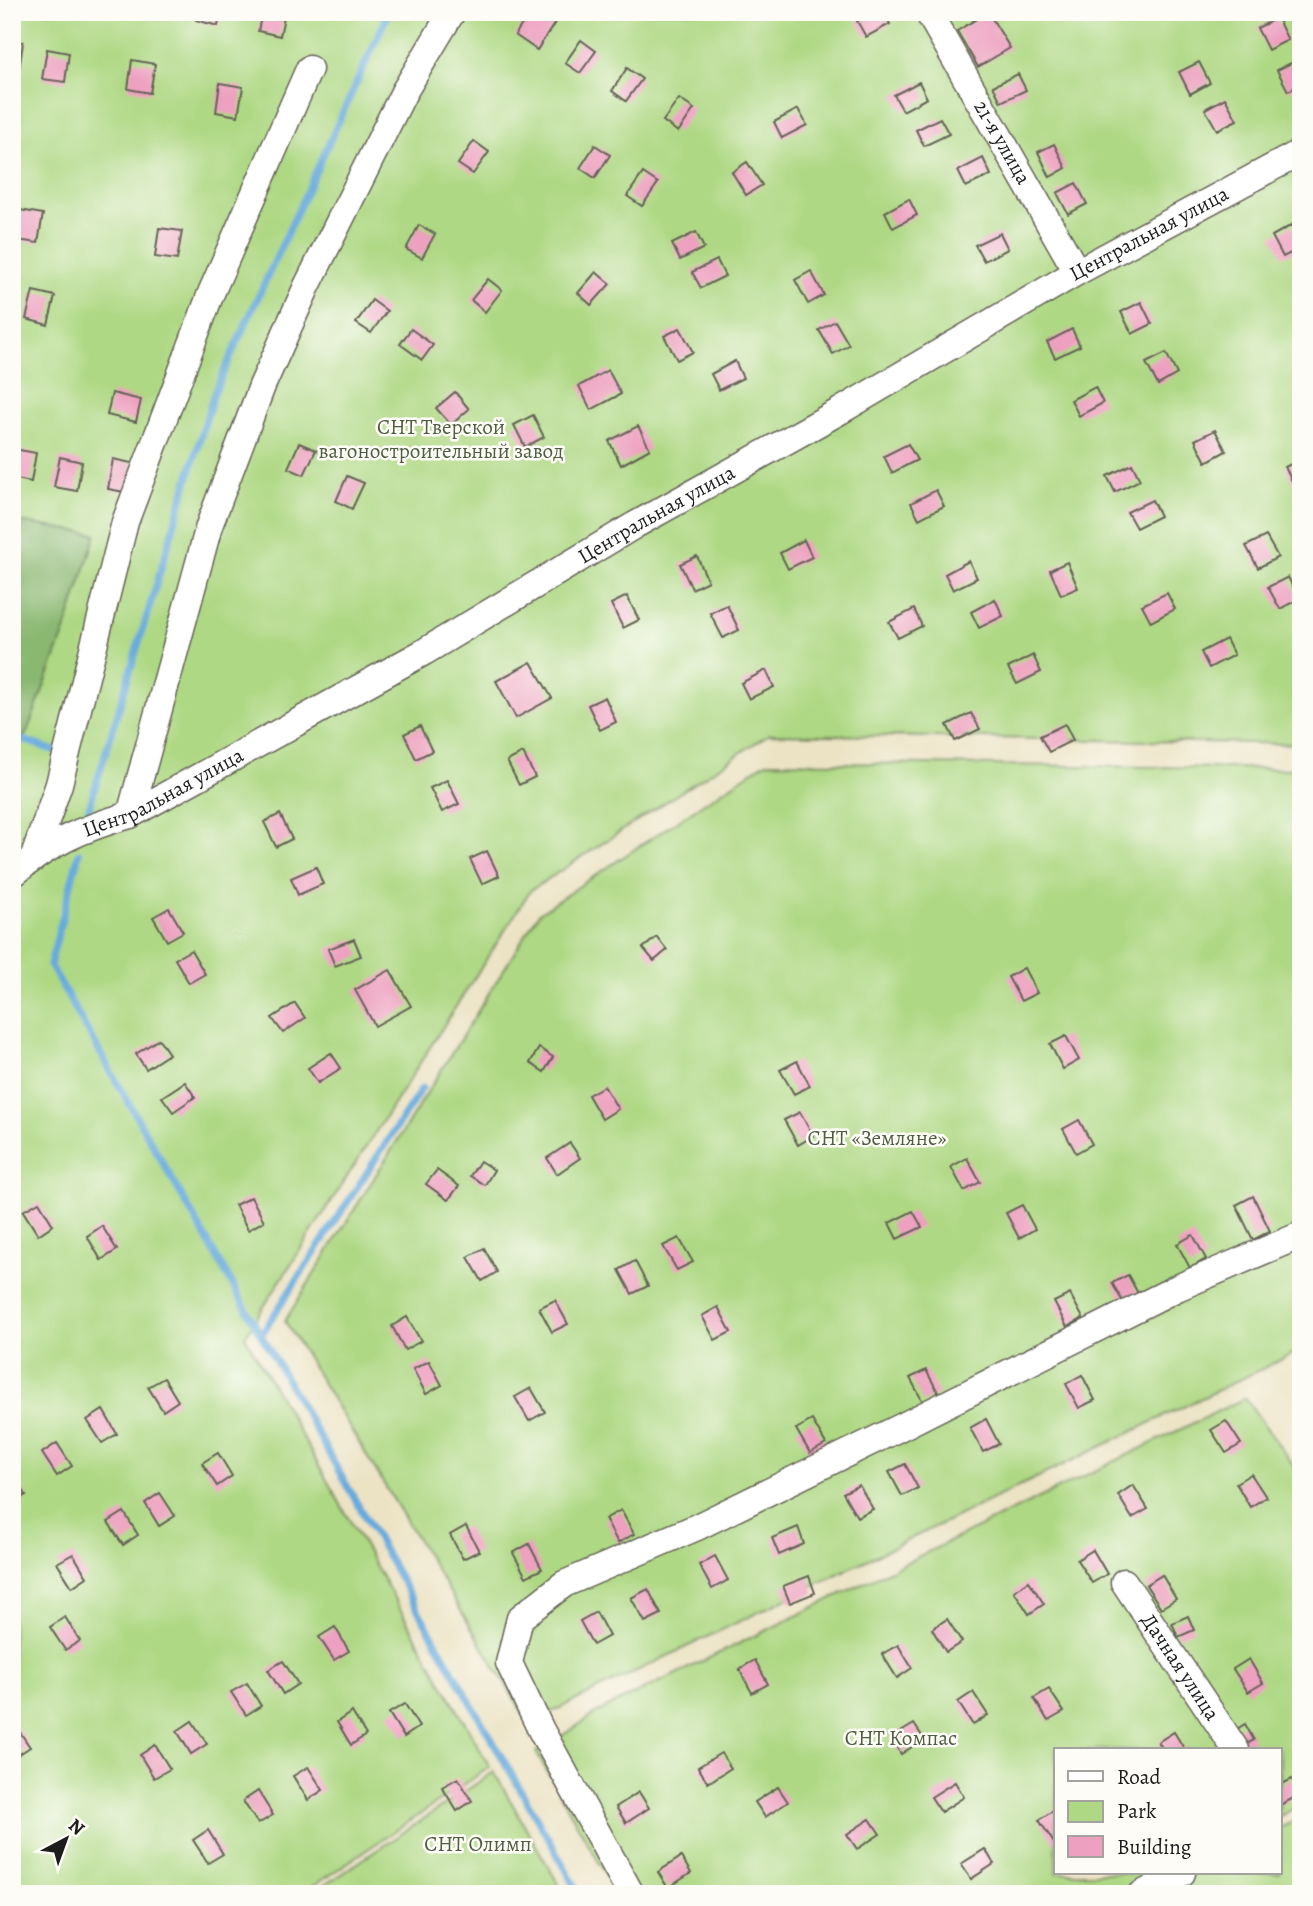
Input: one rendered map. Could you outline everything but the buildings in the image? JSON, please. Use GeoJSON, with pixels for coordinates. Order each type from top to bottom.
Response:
{"type":"FeatureCollection","features":[{"type":"Feature","properties":{"kind":"street"},"geometry":{"type":"LineString","coordinates":[[130,815],[209,526],[262,386],[307,286],[404,92],[452,12]]}},
{"type":"Feature","properties":{"kind":"street","name":"21-я улица"},"geometry":{"type":"LineString","coordinates":[[928,12],[1077,272]]}},
{"type":"Feature","properties":{"kind":"street"},"geometry":{"type":"LineString","coordinates":[[34,856],[59,784],[125,522],[211,293],[309,69]]}},
{"type":"Feature","properties":{"kind":"street","name":"Центральная улица"},"geometry":{"type":"LineString","coordinates":[[12,875],[34,856],[83,829],[130,815],[424,652],[635,525],[840,411],[1077,272],[1301,152]]}},
{"type":"Feature","properties":{"kind":"street"},"geometry":{"type":"LineString","coordinates":[[631,1894],[541,1730],[509,1663],[520,1618],[564,1584],[697,1527],[1177,1288],[1301,1235]]}},
{"type":"Feature","properties":{"kind":"street","name":"Дачная улица"},"geometry":{"type":"LineString","coordinates":[[1124,1582],[1235,1748]]}},
{"type":"Feature","properties":{"kind":"street"},"geometry":{"type":"LineString","coordinates":[[1142,1894],[1180,1874]]}},
{"type":"Feature","properties":{"kind":"green space","name":"СНТ Тверской вагоностроительный завод"},"geometry":{"type":"Polygon","coordinates":[[[12,12],[1301,12],[1301,744],[769,734],[530,891],[245,1336],[490,1767],[301,1894],[12,1894],[12,12]]]}},
{"type":"Feature","properties":{"kind":"green space"},"geometry":{"type":"Polygon","coordinates":[[[12,521],[96,534],[65,631],[27,732],[12,757],[12,521]]]}},
{"type":"Feature","properties":{"kind":"green space","name":"СНТ «Земляне»"},"geometry":{"type":"Polygon","coordinates":[[[766,762],[1301,769],[1301,1350],[529,1723],[285,1321],[539,913],[766,762]]]}},
{"type":"Feature","properties":{"kind":"green space","name":"СНТ Компас"},"geometry":{"type":"Polygon","coordinates":[[[1245,1398],[1301,1476],[1301,1805],[1282,1815],[1282,1748],[1054,1748],[1054,1874],[1167,1874],[1128,1894],[617,1894],[536,1752],[604,1709],[1245,1398]]]}},
{"type":"Feature","properties":{"kind":"green space","name":"СНТ Олимп"},"geometry":{"type":"Polygon","coordinates":[[[494,1772],[564,1894],[311,1894],[494,1772]]]}},
{"type":"Feature","properties":{"kind":"green space"},"geometry":{"type":"Polygon","coordinates":[[[1301,1817],[1301,1894],[1155,1894],[1193,1874],[1282,1874],[1282,1827],[1301,1817]]]}},
{"type":"Feature","properties":{"kind":"waterway"},"geometry":{"type":"LineString","coordinates":[[88,811],[214,393],[389,12]]}},
{"type":"Feature","properties":{"kind":"waterway"},"geometry":{"type":"LineString","coordinates":[[12,736],[55,751]]}},
{"type":"Feature","properties":{"kind":"waterway"},"geometry":{"type":"LineString","coordinates":[[79,853],[50,965],[580,1894]]}},
{"type":"Feature","properties":{"kind":"waterway"},"geometry":{"type":"LineString","coordinates":[[261,1335],[422,1088]]}}]}
